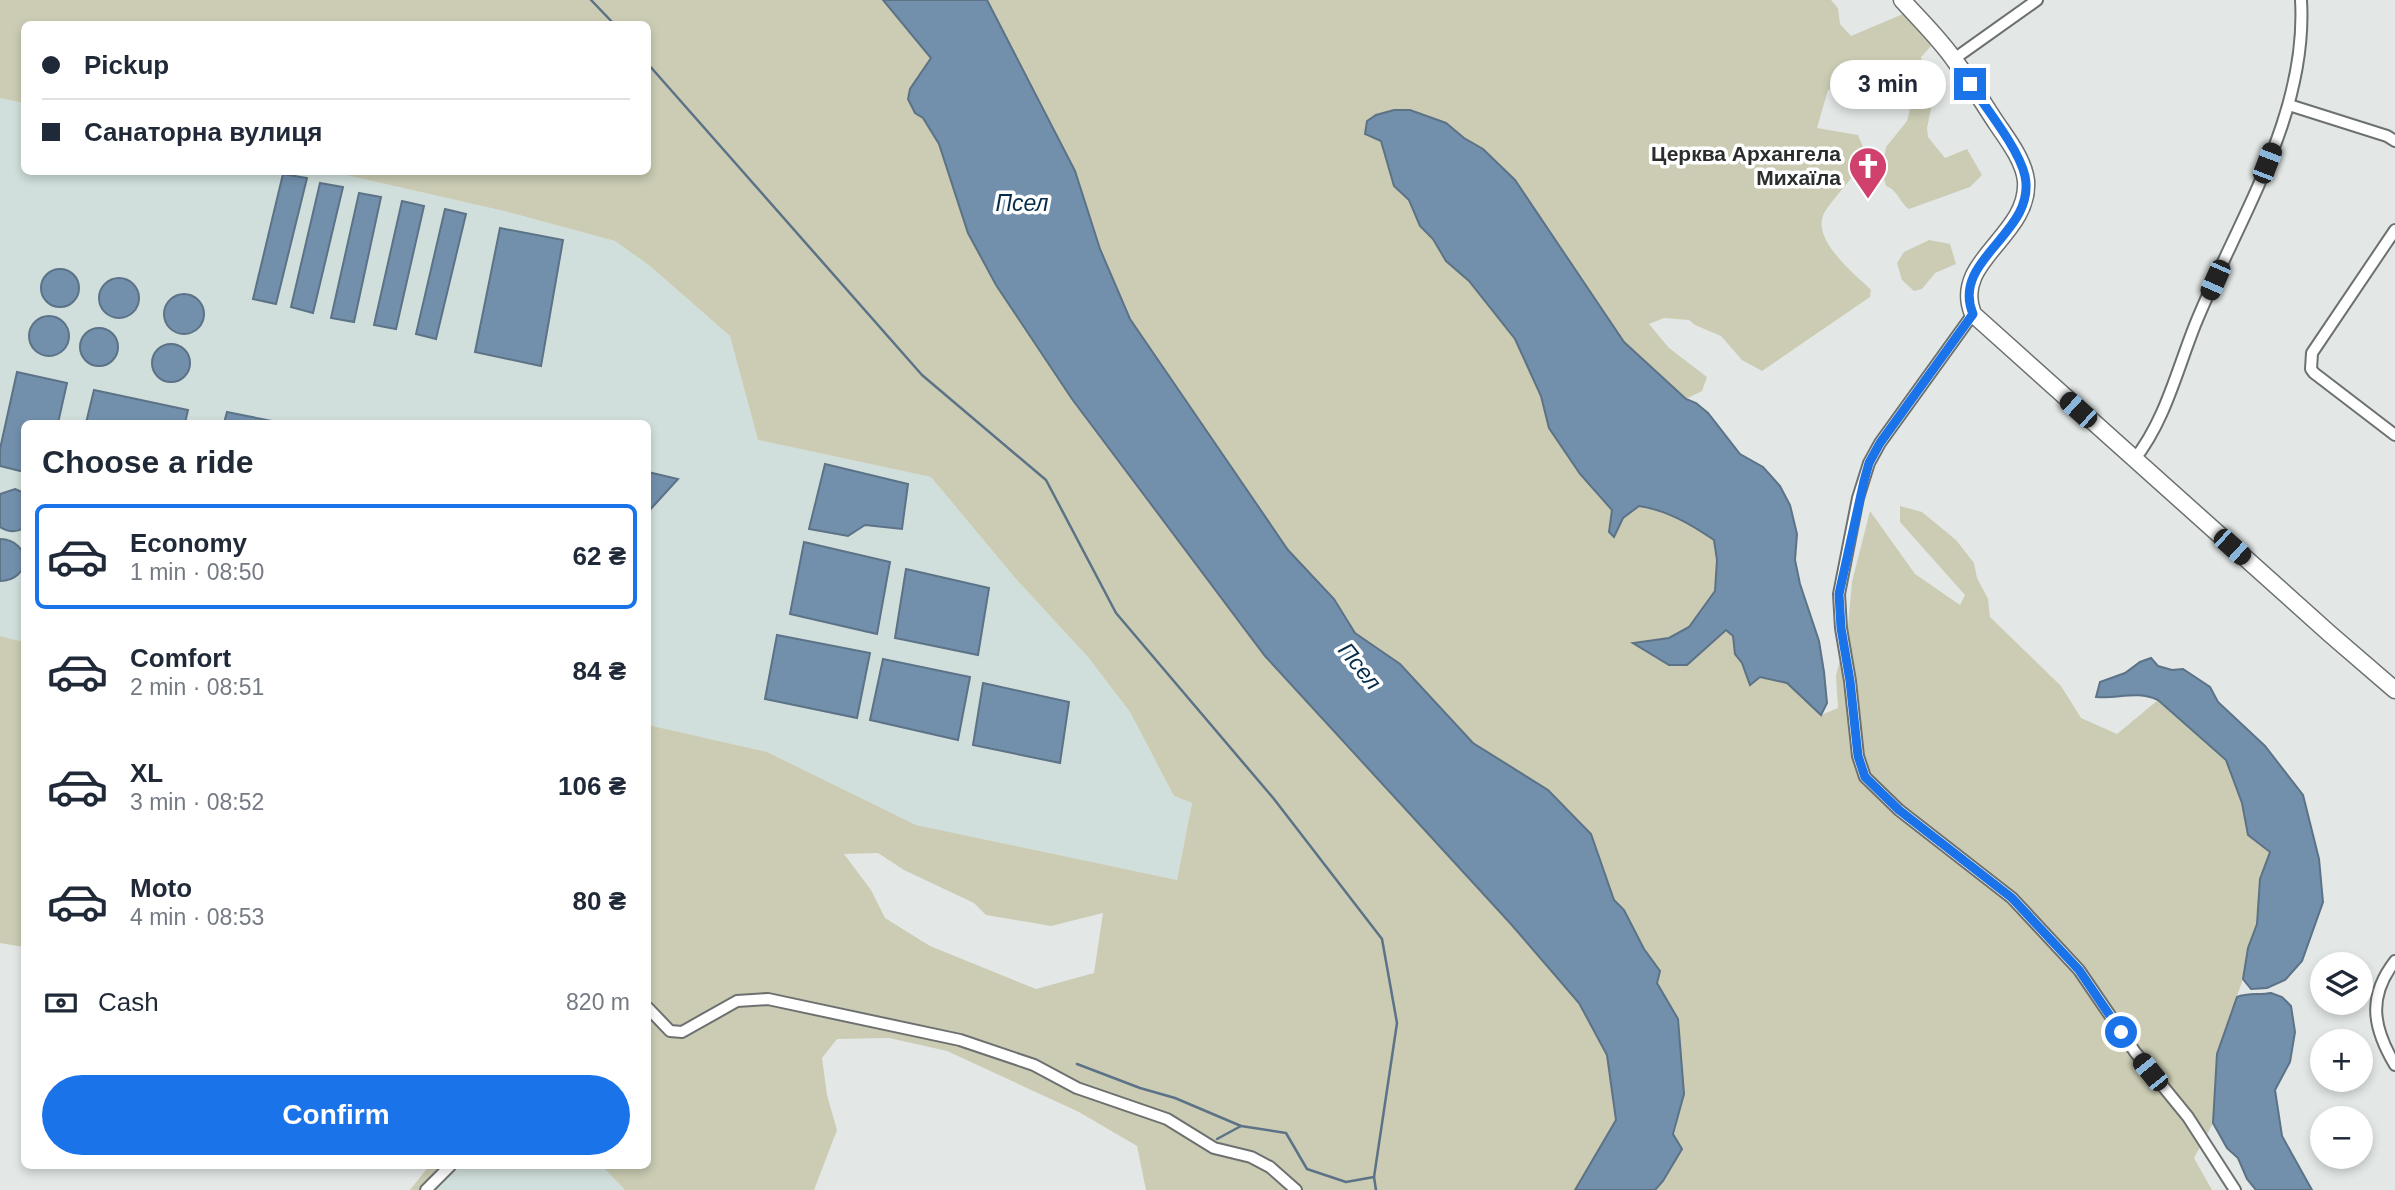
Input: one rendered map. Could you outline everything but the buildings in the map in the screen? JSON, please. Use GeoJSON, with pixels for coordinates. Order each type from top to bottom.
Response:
{"type":"FeatureCollection","features":[{"type":"Feature","properties":{"kind":"main road"},"geometry":{"type":"LineString","coordinates":[[1902,0],[1954,59],[2010,143],[2026,178],[2025,197],[2016,220],[1981,263],[1971,281],[1968,299],[1973,314],[2330,635],[2395,690]]}},
{"type":"Feature","properties":{"kind":"street"},"geometry":{"type":"LineString","coordinates":[[1954,59],[2037,0]]}},
{"type":"Feature","properties":{"kind":"street"},"geometry":{"type":"LineString","coordinates":[[2134,460],[2158,420],[2194,326],[2267,163],[2289,105],[2303,28],[2301,0]]}},
{"type":"Feature","properties":{"kind":"street"},"geometry":{"type":"LineString","coordinates":[[2289,105],[2387,136],[2395,141]]}},
{"type":"Feature","properties":{"kind":"street"},"geometry":{"type":"LineString","coordinates":[[2395,230],[2312,353],[2310,361],[2314,373],[2395,435]]}},
{"type":"Feature","properties":{"kind":"street"},"geometry":{"type":"LineString","coordinates":[[1973,314],[1880,443],[1869,463],[1858,498],[1839,594],[1858,756],[1865,777],[1891,802],[2012,898],[2079,970],[2135,1052],[2188,1117],[2235,1190]]}},
{"type":"Feature","properties":{"kind":"street"},"geometry":{"type":"LineString","coordinates":[[2395,961],[2380,984],[2375,1009],[2385,1049],[2395,1065]]}},
{"type":"Feature","properties":{"kind":"street"},"geometry":{"type":"LineString","coordinates":[[651,1011],[670,1031],[682,1032],[737,1001],[768,999],[960,1040],[1034,1065],[1077,1088],[1167,1119],[1214,1148],[1251,1157],[1270,1167],[1296,1190]]}},
{"type":"Feature","properties":{"kind":"street"},"geometry":{"type":"LineString","coordinates":[[426,1190],[447,1169]]}},
{"type":"Feature","properties":{"kind":"shaded area"},"geometry":{"type":"Polygon","coordinates":[[[0,98],[21,102],[21,175],[346,175],[504,211],[615,241],[650,266],[730,336],[758,440],[931,477],[1016,579],[1088,657],[1130,712],[1174,796],[1192,803],[1177,880],[916,825],[767,752],[651,726],[651,420],[21,420],[21,641],[0,636],[0,98]]]}},
{"type":"Feature","properties":{"kind":"shaded area"},"geometry":{"type":"Polygon","coordinates":[[[457,1169],[605,1169],[625,1190],[435,1190],[457,1169]]]}},
{"type":"Feature","properties":{"kind":"green space"},"geometry":{"type":"Polygon","coordinates":[[[0,0],[883,0],[931,58],[910,89],[915,113],[923,118],[939,144],[968,233],[996,285],[1072,399],[1265,656],[1510,923],[1579,1003],[1607,1055],[1616,1120],[1575,1190],[1146,1190],[1137,1146],[1079,1112],[947,1051],[889,1038],[837,1039],[822,1058],[827,1095],[837,1130],[814,1190],[625,1190],[605,1169],[651,1169],[651,726],[767,752],[916,825],[1177,880],[1192,803],[1174,796],[1130,712],[1088,657],[1016,579],[931,477],[758,440],[730,336],[650,266],[615,241],[504,211],[346,175],[651,175],[651,21],[21,21],[21,102],[0,98],[0,0]],[[878,853],[844,854],[871,890],[885,918],[930,946],[1036,989],[1094,973],[1103,913],[1051,926],[986,915],[974,903],[904,870],[878,853]]]}},
{"type":"Feature","properties":{"kind":"green space"},"geometry":{"type":"Polygon","coordinates":[[[987,0],[1831,0],[1838,8],[1840,24],[1851,36],[1903,14],[1923,31],[1931,46],[1921,57],[1932,104],[1928,137],[1945,158],[1967,149],[1982,175],[1970,187],[1909,209],[1893,190],[1886,186],[1882,170],[1886,147],[1907,121],[1911,105],[1905,89],[1896,76],[1881,71],[1865,79],[1853,79],[1839,89],[1828,90],[1817,128],[1858,135],[1867,157],[1826,210],[1822,220],[1823,232],[1835,254],[1871,290],[1870,297],[1762,371],[1742,360],[1721,336],[1689,320],[1664,318],[1649,324],[1669,348],[1707,377],[1702,391],[1686,399],[1624,343],[1515,180],[1483,149],[1446,123],[1410,110],[1381,141],[1394,186],[1409,200],[1420,226],[1433,239],[1446,261],[1469,281],[1515,339],[1541,396],[1549,428],[1580,474],[1612,510],[1610,532],[1615,536],[1623,518],[1639,506],[1669,515],[1714,540],[1717,560],[1715,591],[1689,628],[1669,638],[1634,644],[1726,630],[1733,636],[1735,654],[1742,663],[1750,685],[1760,677],[1787,683],[1821,715],[1838,708],[1836,676],[1848,626],[1852,582],[1870,511],[1915,574],[1960,605],[1965,595],[1900,522],[1900,506],[1922,512],[1956,540],[1974,563],[1977,578],[1988,599],[1990,617],[2061,686],[2081,718],[2117,734],[2158,700],[2226,760],[2242,803],[2248,834],[2270,852],[2260,879],[2257,924],[2248,948],[2243,979],[2217,1054],[2213,1123],[2194,1158],[2212,1190],[1655,1190],[1663,1181],[1684,1094],[1678,1019],[1657,982],[1660,971],[1644,949],[1624,910],[1614,900],[1603,867],[1548,790],[1473,743],[1400,664],[1355,633],[1334,599],[1288,550],[1130,319],[1100,249],[1075,171],[987,0]]]}},
{"type":"Feature","properties":{"kind":"green space"},"geometry":{"type":"Polygon","coordinates":[[[1929,240],[1950,244],[1956,264],[1935,273],[1922,289],[1914,291],[1902,280],[1897,263],[1904,252],[1929,240]]]}},
{"type":"Feature","properties":{"kind":"green space"},"geometry":{"type":"Polygon","coordinates":[[[0,636],[21,641],[21,946],[0,943],[0,636]]]}},
{"type":"Feature","properties":{"kind":"green space"},"geometry":{"type":"Polygon","coordinates":[[[427,1169],[457,1169],[435,1190],[410,1190],[427,1169]]]}},
{"type":"Feature","properties":{"kind":"water","name":"Псел"},"geometry":{"type":"Polygon","coordinates":[[[883,0],[987,0],[1075,171],[1100,249],[1130,319],[1288,550],[1334,599],[1355,633],[1400,664],[1473,743],[1548,790],[1591,834],[1614,900],[1624,910],[1644,949],[1660,971],[1657,983],[1678,1019],[1684,1094],[1673,1134],[1682,1149],[1655,1190],[1575,1190],[1616,1120],[1607,1055],[1579,1003],[1510,923],[1265,656],[1072,399],[996,285],[968,233],[939,144],[923,118],[915,113],[908,99],[910,89],[931,58],[883,0]]]}},
{"type":"Feature","properties":{"kind":"water"},"geometry":{"type":"Polygon","coordinates":[[[1394,110],[1410,110],[1446,123],[1483,149],[1515,180],[1624,342],[1686,399],[1708,413],[1740,454],[1763,467],[1780,486],[1790,505],[1797,534],[1795,560],[1800,584],[1819,641],[1827,703],[1821,715],[1787,683],[1760,677],[1750,685],[1742,663],[1735,654],[1733,636],[1726,630],[1687,665],[1669,665],[1633,643],[1669,638],[1689,627],[1715,591],[1717,560],[1714,540],[1669,515],[1639,506],[1623,518],[1614,537],[1609,532],[1612,510],[1580,474],[1549,428],[1541,396],[1515,339],[1469,281],[1446,261],[1433,239],[1420,226],[1409,200],[1394,186],[1381,141],[1365,134],[1367,121],[1376,115],[1394,110]]]}},
{"type":"Feature","properties":{"kind":"water"},"geometry":{"type":"Polygon","coordinates":[[[283,175],[307,178],[276,304],[253,299],[283,175]]]}},
{"type":"Feature","properties":{"kind":"water"},"geometry":{"type":"Polygon","coordinates":[[[320,183],[343,187],[313,313],[291,307],[320,183]]]}},
{"type":"Feature","properties":{"kind":"water"},"geometry":{"type":"Polygon","coordinates":[[[359,193],[381,197],[354,322],[331,318],[359,193]]]}},
{"type":"Feature","properties":{"kind":"water"},"geometry":{"type":"Polygon","coordinates":[[[402,201],[424,206],[396,329],[374,325],[402,201]]]}},
{"type":"Feature","properties":{"kind":"water"},"geometry":{"type":"Polygon","coordinates":[[[445,209],[466,214],[436,339],[416,334],[445,209]]]}},
{"type":"Feature","properties":{"kind":"water"},"geometry":{"type":"Polygon","coordinates":[[[500,228],[563,240],[541,366],[475,352],[500,228]]]}},
{"type":"Feature","properties":{"kind":"water"},"geometry":{"type":"Polygon","coordinates":[[[60,269],[74,274],[79,288],[74,302],[60,307],[46,302],[41,288],[46,274],[60,269]]]}},
{"type":"Feature","properties":{"kind":"water"},"geometry":{"type":"Polygon","coordinates":[[[119,278],[133,284],[139,298],[133,312],[119,318],[105,312],[99,298],[105,284],[119,278]]]}},
{"type":"Feature","properties":{"kind":"water"},"geometry":{"type":"Polygon","coordinates":[[[184,294],[198,300],[204,314],[198,328],[184,334],[170,328],[164,314],[170,300],[184,294]]]}},
{"type":"Feature","properties":{"kind":"water"},"geometry":{"type":"Polygon","coordinates":[[[49,316],[57,317],[63,322],[68,328],[68,344],[63,350],[57,355],[49,356],[41,355],[35,350],[30,344],[29,336],[30,328],[35,322],[41,317],[49,316]]]}},
{"type":"Feature","properties":{"kind":"water"},"geometry":{"type":"Polygon","coordinates":[[[99,328],[113,333],[118,347],[113,361],[99,366],[85,361],[80,347],[85,333],[99,328]]]}},
{"type":"Feature","properties":{"kind":"water"},"geometry":{"type":"Polygon","coordinates":[[[171,344],[184,350],[190,363],[184,376],[171,382],[158,376],[152,363],[158,350],[171,344]]]}},
{"type":"Feature","properties":{"kind":"water"},"geometry":{"type":"Polygon","coordinates":[[[17,372],[67,383],[59,420],[21,420],[21,471],[0,466],[0,449],[17,372]]]}},
{"type":"Feature","properties":{"kind":"water"},"geometry":{"type":"Polygon","coordinates":[[[94,390],[188,410],[186,420],[87,420],[94,390]]]}},
{"type":"Feature","properties":{"kind":"water"},"geometry":{"type":"Polygon","coordinates":[[[227,412],[267,420],[225,420],[227,412]]]}},
{"type":"Feature","properties":{"kind":"water"},"geometry":{"type":"Polygon","coordinates":[[[825,464],[908,484],[902,529],[865,525],[848,536],[809,529],[825,464]]]}},
{"type":"Feature","properties":{"kind":"water"},"geometry":{"type":"Polygon","coordinates":[[[651,473],[678,479],[651,509],[651,473]]]}},
{"type":"Feature","properties":{"kind":"water"},"geometry":{"type":"Polygon","coordinates":[[[15,489],[21,492],[21,530],[12,531],[0,527],[0,494],[15,489]]]}},
{"type":"Feature","properties":{"kind":"water"},"geometry":{"type":"Polygon","coordinates":[[[0,539],[18,546],[21,551],[21,570],[18,575],[0,581],[0,539]]]}},
{"type":"Feature","properties":{"kind":"water"},"geometry":{"type":"Polygon","coordinates":[[[804,542],[890,562],[877,634],[790,614],[804,542]]]}},
{"type":"Feature","properties":{"kind":"water"},"geometry":{"type":"Polygon","coordinates":[[[906,569],[989,588],[978,655],[895,638],[906,569]]]}},
{"type":"Feature","properties":{"kind":"water"},"geometry":{"type":"Polygon","coordinates":[[[777,635],[870,653],[857,718],[765,699],[777,635]]]}},
{"type":"Feature","properties":{"kind":"water"},"geometry":{"type":"Polygon","coordinates":[[[2151,658],[2158,666],[2172,670],[2183,669],[2210,687],[2218,702],[2265,746],[2303,795],[2319,859],[2323,902],[2302,961],[2285,980],[2267,988],[2251,989],[2243,979],[2248,948],[2257,924],[2260,879],[2270,852],[2248,835],[2242,803],[2226,760],[2158,700],[2135,695],[2096,697],[2100,682],[2125,673],[2151,658]]]}},
{"type":"Feature","properties":{"kind":"water"},"geometry":{"type":"Polygon","coordinates":[[[883,659],[970,677],[958,740],[870,720],[883,659]]]}},
{"type":"Feature","properties":{"kind":"water"},"geometry":{"type":"Polygon","coordinates":[[[983,683],[1069,702],[1060,763],[973,745],[983,683]]]}},
{"type":"Feature","properties":{"kind":"water"},"geometry":{"type":"Polygon","coordinates":[[[2271,993],[2282,997],[2291,1006],[2295,1032],[2290,1062],[2275,1090],[2282,1136],[2312,1190],[2256,1190],[2247,1179],[2238,1158],[2227,1148],[2213,1123],[2217,1054],[2237,997],[2271,993]]]}},
{"type":"Feature","properties":{"kind":"waterway"},"geometry":{"type":"LineString","coordinates":[[591,0],[611,21]]}},
{"type":"Feature","properties":{"kind":"waterway"},"geometry":{"type":"LineString","coordinates":[[651,67],[922,375],[1046,480],[1116,613],[1274,799],[1382,939],[1397,1023],[1374,1177]]}},
{"type":"Feature","properties":{"kind":"waterway"},"geometry":{"type":"LineString","coordinates":[[1077,1064],[1175,1098],[1241,1126],[1286,1133],[1307,1169],[1346,1182],[1374,1177],[1376,1190]]}},
{"type":"Feature","properties":{"kind":"waterway"},"geometry":{"type":"LineString","coordinates":[[1217,1139],[1241,1126]]}},
{"type":"Feature","properties":{"kind":"place","name":"Церква Архангела Михаїла"},"geometry":{"type":"Point","coordinates":[1868,200]}},
{"type":"Feature","properties":{"kind":"route"},"geometry":{"type":"LineString","coordinates":[[1970,84],[2010,143],[2023,169],[2026,178],[2025,197],[2016,220],[1981,263],[1971,281],[1968,299],[1973,314],[1880,443],[1869,463],[1858,498],[1839,594],[1858,756],[1865,777],[1899,810],[2012,898],[2079,970],[2121,1032]]}}]}
